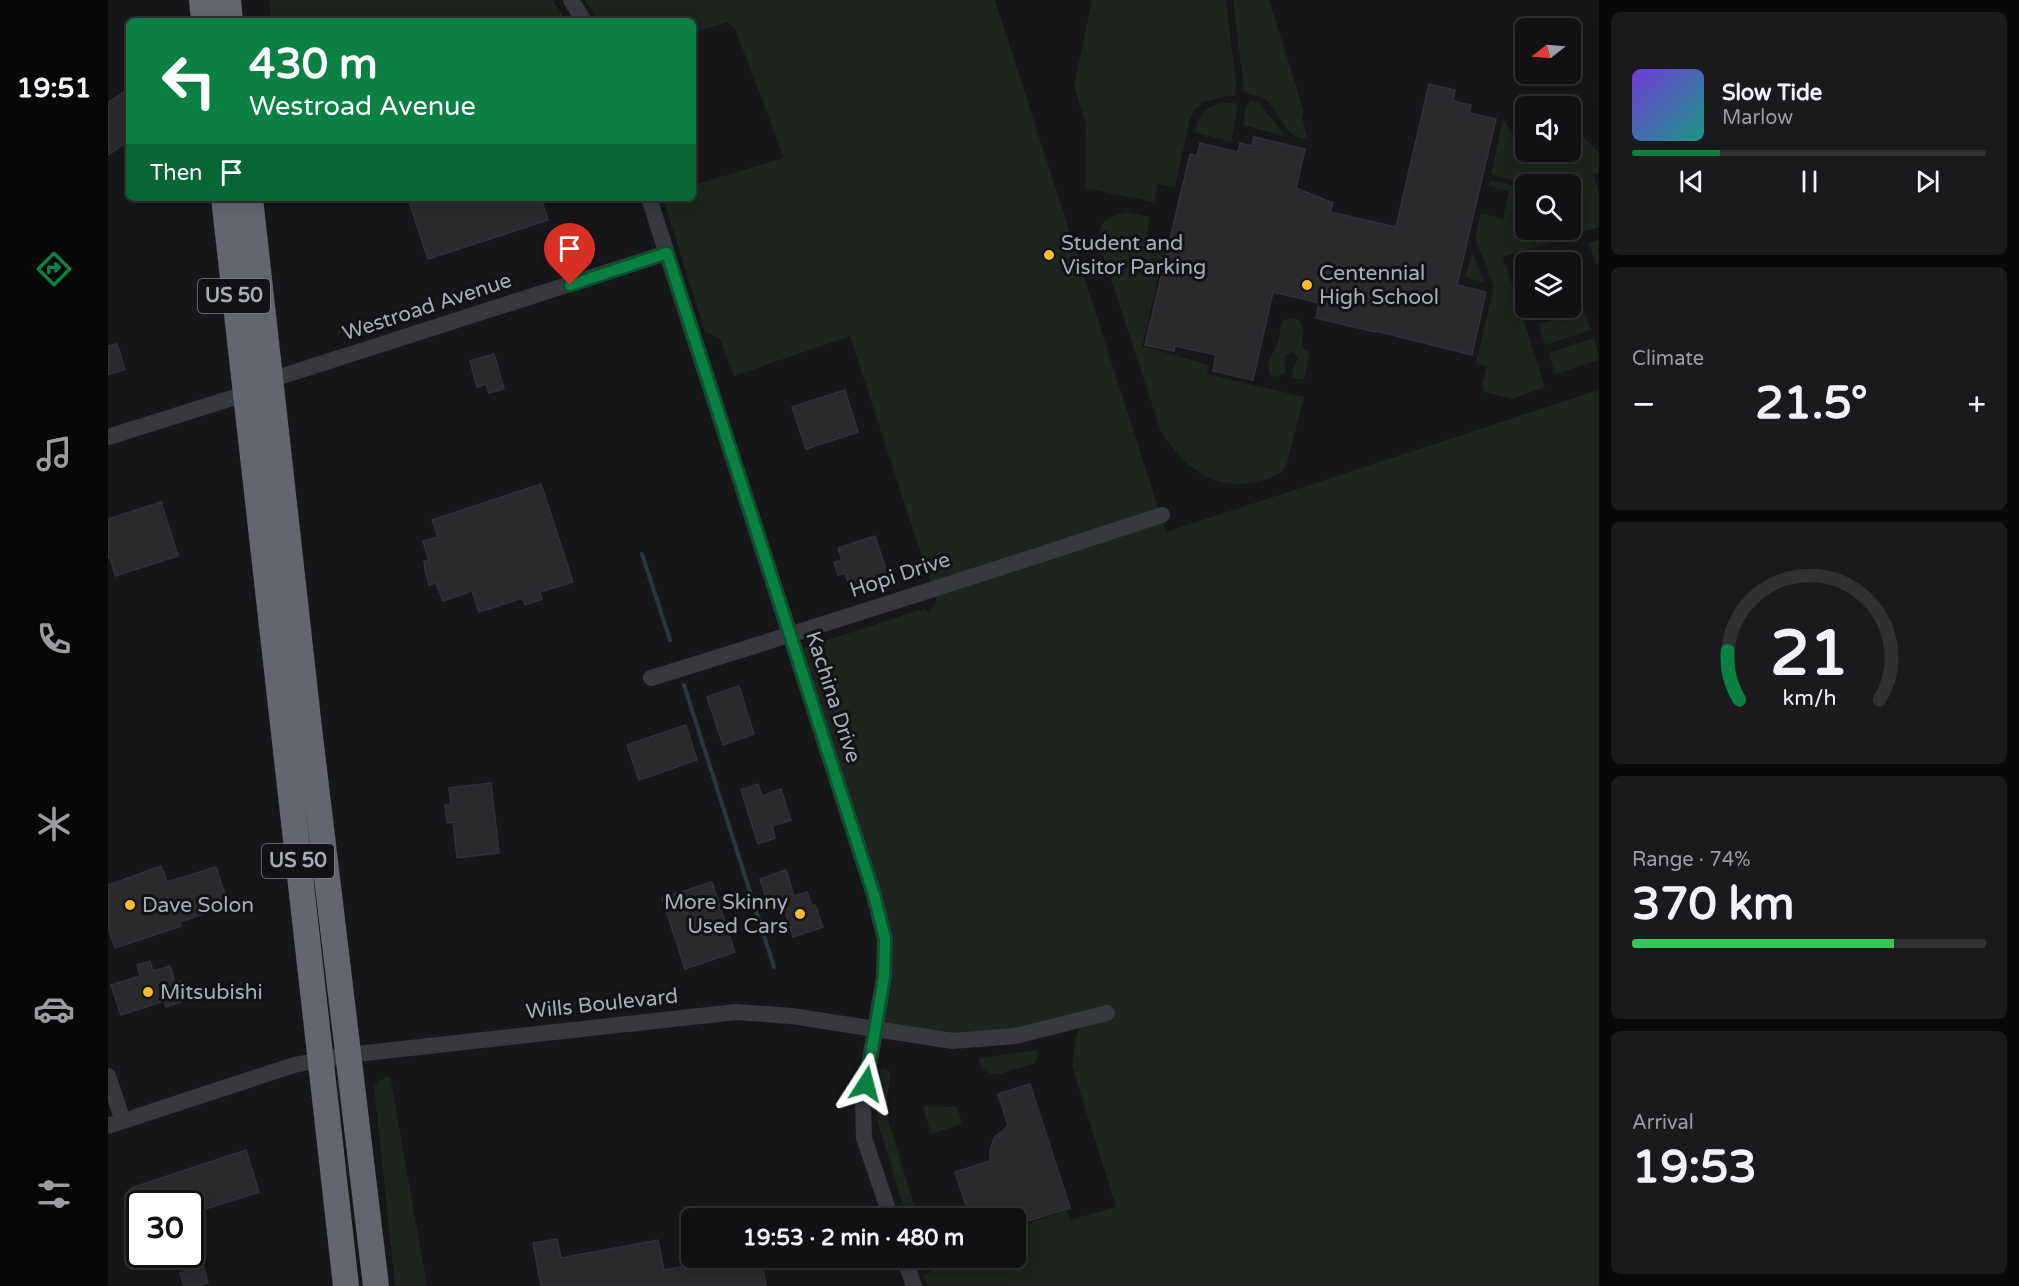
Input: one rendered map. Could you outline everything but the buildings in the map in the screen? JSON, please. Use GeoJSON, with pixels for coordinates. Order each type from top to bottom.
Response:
{"type":"FeatureCollection","features":[{"type":"Feature","properties":{"kind":"highway"},"geometry":{"type":"LineString","coordinates":[[202,0],[204,18]]}},
{"type":"Feature","properties":{"kind":"highway"},"geometry":{"type":"LineString","coordinates":[[228,0],[230,18]]}},
{"type":"Feature","properties":{"kind":"highway","name":"US 50"},"geometry":{"type":"LineString","coordinates":[[224,201],[346,1286]]}},
{"type":"Feature","properties":{"kind":"highway","name":"US 50"},"geometry":{"type":"LineString","coordinates":[[250,201],[376,1286]]}},
{"type":"Feature","properties":{"kind":"street"},"geometry":{"type":"LineString","coordinates":[[571,0],[582,18]]}},
{"type":"Feature","properties":{"kind":"street","name":"Kachina Drive"},"geometry":{"type":"LineString","coordinates":[[650,201],[874,895],[885,939],[884,977],[863,1101],[864,1138],[888,1208]]}},
{"type":"Feature","properties":{"kind":"street","name":"Westroad Avenue"},"geometry":{"type":"LineString","coordinates":[[270,380],[667,253]]}},
{"type":"Feature","properties":{"kind":"street"},"geometry":{"type":"LineString","coordinates":[[108,437],[245,394]]}},
{"type":"Feature","properties":{"kind":"street","name":"Hopi Drive"},"geometry":{"type":"LineString","coordinates":[[651,678],[914,596],[1162,514]]}},
{"type":"Feature","properties":{"kind":"street","name":"Wills Boulevard"},"geometry":{"type":"LineString","coordinates":[[115,1124],[284,1068],[348,1055],[736,1012],[792,1016],[953,1041],[1015,1036],[1107,1013]]}},
{"type":"Feature","properties":{"kind":"street"},"geometry":{"type":"LineString","coordinates":[[108,1076],[115,1124]]}},
{"type":"Feature","properties":{"kind":"street"},"geometry":{"type":"LineString","coordinates":[[908,1268],[914,1286]]}},
{"type":"Feature","properties":{"kind":"shaded area"},"geometry":{"type":"Polygon","coordinates":[[[269,0],[552,0],[565,18],[271,18],[269,0]]]}},
{"type":"Feature","properties":{"kind":"shaded area"},"geometry":{"type":"Polygon","coordinates":[[[585,0],[995,0],[1166,532],[1599,390],[1599,1286],[927,1286],[923,1275],[940,1268],[1026,1268],[1026,1224],[1067,1210],[1070,1220],[1116,1207],[1072,1066],[1076,1037],[1081,1023],[930,1036],[881,1026],[885,963],[803,648],[926,608],[928,613],[937,603],[850,336],[734,376],[720,339],[705,332],[664,201],[696,201],[696,184],[784,158],[736,31],[728,22],[696,32],[696,18],[597,18],[585,0]]]}},
{"type":"Feature","properties":{"kind":"shaded area"},"geometry":{"type":"Polygon","coordinates":[[[1092,0],[1226,0],[1236,83],[1235,95],[1209,100],[1194,111],[1190,118],[1175,187],[1158,184],[1154,202],[1085,188],[1086,124],[1074,86],[1092,0]]]}},
{"type":"Feature","properties":{"kind":"shaded area"},"geometry":{"type":"Polygon","coordinates":[[[1233,0],[1269,0],[1304,112],[1302,117],[1307,138],[1300,138],[1288,130],[1266,100],[1244,91],[1233,0]]]}},
{"type":"Feature","properties":{"kind":"shaded area"},"geometry":{"type":"Polygon","coordinates":[[[1251,101],[1259,103],[1285,136],[1243,125],[1246,106],[1251,101]]]}},
{"type":"Feature","properties":{"kind":"shaded area"},"geometry":{"type":"Polygon","coordinates":[[[1222,103],[1235,103],[1238,107],[1231,142],[1195,132],[1203,113],[1222,103]]]}},
{"type":"Feature","properties":{"kind":"shaded area"},"geometry":{"type":"Polygon","coordinates":[[[1503,119],[1513,134],[1515,162],[1581,162],[1581,134],[1599,153],[1599,173],[1593,175],[1599,193],[1599,227],[1581,233],[1581,174],[1515,174],[1515,181],[1491,174],[1503,119]]]}},
{"type":"Feature","properties":{"kind":"shaded area"},"geometry":{"type":"Polygon","coordinates":[[[1490,180],[1515,188],[1515,240],[1557,240],[1503,257],[1515,294],[1515,318],[1523,318],[1545,387],[1512,399],[1483,391],[1482,384],[1487,367],[1476,363],[1494,286],[1475,238],[1481,213],[1503,219],[1509,191],[1488,186],[1490,180]]]}},
{"type":"Feature","properties":{"kind":"shaded area"},"geometry":{"type":"Polygon","coordinates":[[[1127,212],[1150,217],[1147,236],[1167,242],[1142,346],[1209,365],[1207,374],[1304,397],[1286,467],[1277,475],[1242,484],[1214,480],[1190,466],[1161,432],[1101,244],[1100,230],[1105,221],[1127,212]]]}},
{"type":"Feature","properties":{"kind":"shaded area"},"geometry":{"type":"Polygon","coordinates":[[[1599,240],[1599,263],[1596,264],[1589,243],[1599,240]]]}},
{"type":"Feature","properties":{"kind":"shaded area"},"geometry":{"type":"Polygon","coordinates":[[[1472,252],[1485,283],[1465,277],[1472,252]]]}},
{"type":"Feature","properties":{"kind":"shaded area"},"geometry":{"type":"Polygon","coordinates":[[[1584,309],[1591,330],[1545,345],[1539,324],[1557,318],[1581,318],[1581,310],[1584,309]]]}},
{"type":"Feature","properties":{"kind":"shaded area"},"geometry":{"type":"Polygon","coordinates":[[[1297,319],[1302,325],[1303,348],[1310,352],[1304,379],[1293,378],[1293,369],[1298,358],[1293,352],[1285,355],[1285,373],[1277,377],[1271,376],[1269,371],[1270,360],[1283,320],[1297,319]]]}},
{"type":"Feature","properties":{"kind":"shaded area"},"geometry":{"type":"Polygon","coordinates":[[[1594,338],[1599,360],[1555,374],[1549,353],[1594,338]]]}},
{"type":"Feature","properties":{"kind":"shaded area"},"geometry":{"type":"Polygon","coordinates":[[[1037,1050],[1038,1057],[1035,1063],[1000,1074],[985,1071],[979,1062],[979,1058],[1037,1050]]]}},
{"type":"Feature","properties":{"kind":"shaded area"},"geometry":{"type":"Polygon","coordinates":[[[881,1069],[890,1072],[888,1120],[915,1208],[904,1208],[878,1123],[876,1106],[881,1069]]]}},
{"type":"Feature","properties":{"kind":"shaded area"},"geometry":{"type":"Polygon","coordinates":[[[389,1076],[427,1286],[395,1286],[374,1087],[389,1076]]]}},
{"type":"Feature","properties":{"kind":"shaded area"},"geometry":{"type":"Polygon","coordinates":[[[923,1106],[957,1107],[962,1124],[931,1134],[923,1106]]]}},
{"type":"Feature","properties":{"kind":"waterway"},"geometry":{"type":"LineString","coordinates":[[642,554],[670,640]]}},
{"type":"Feature","properties":{"kind":"waterway"},"geometry":{"type":"LineString","coordinates":[[684,685],[774,967]]}},
{"type":"Feature","properties":{"kind":"place","name":"Student and Visitor Parking"},"geometry":{"type":"Point","coordinates":[1049,255]}},
{"type":"Feature","properties":{"kind":"place","name":"Centennial High School"},"geometry":{"type":"Point","coordinates":[1307,285]}},
{"type":"Feature","properties":{"kind":"place","name":"Dave Solon"},"geometry":{"type":"Point","coordinates":[130,905]}},
{"type":"Feature","properties":{"kind":"place","name":"More Skinny Used Cars"},"geometry":{"type":"Point","coordinates":[800,914]}},
{"type":"Feature","properties":{"kind":"place","name":"Mitsubishi"},"geometry":{"type":"Point","coordinates":[148,992]}},
{"type":"Feature","properties":{"kind":"route"},"geometry":{"type":"LineString","coordinates":[[570,285],[667,253],[874,895],[885,939],[884,977],[866,1084]]}}]}
